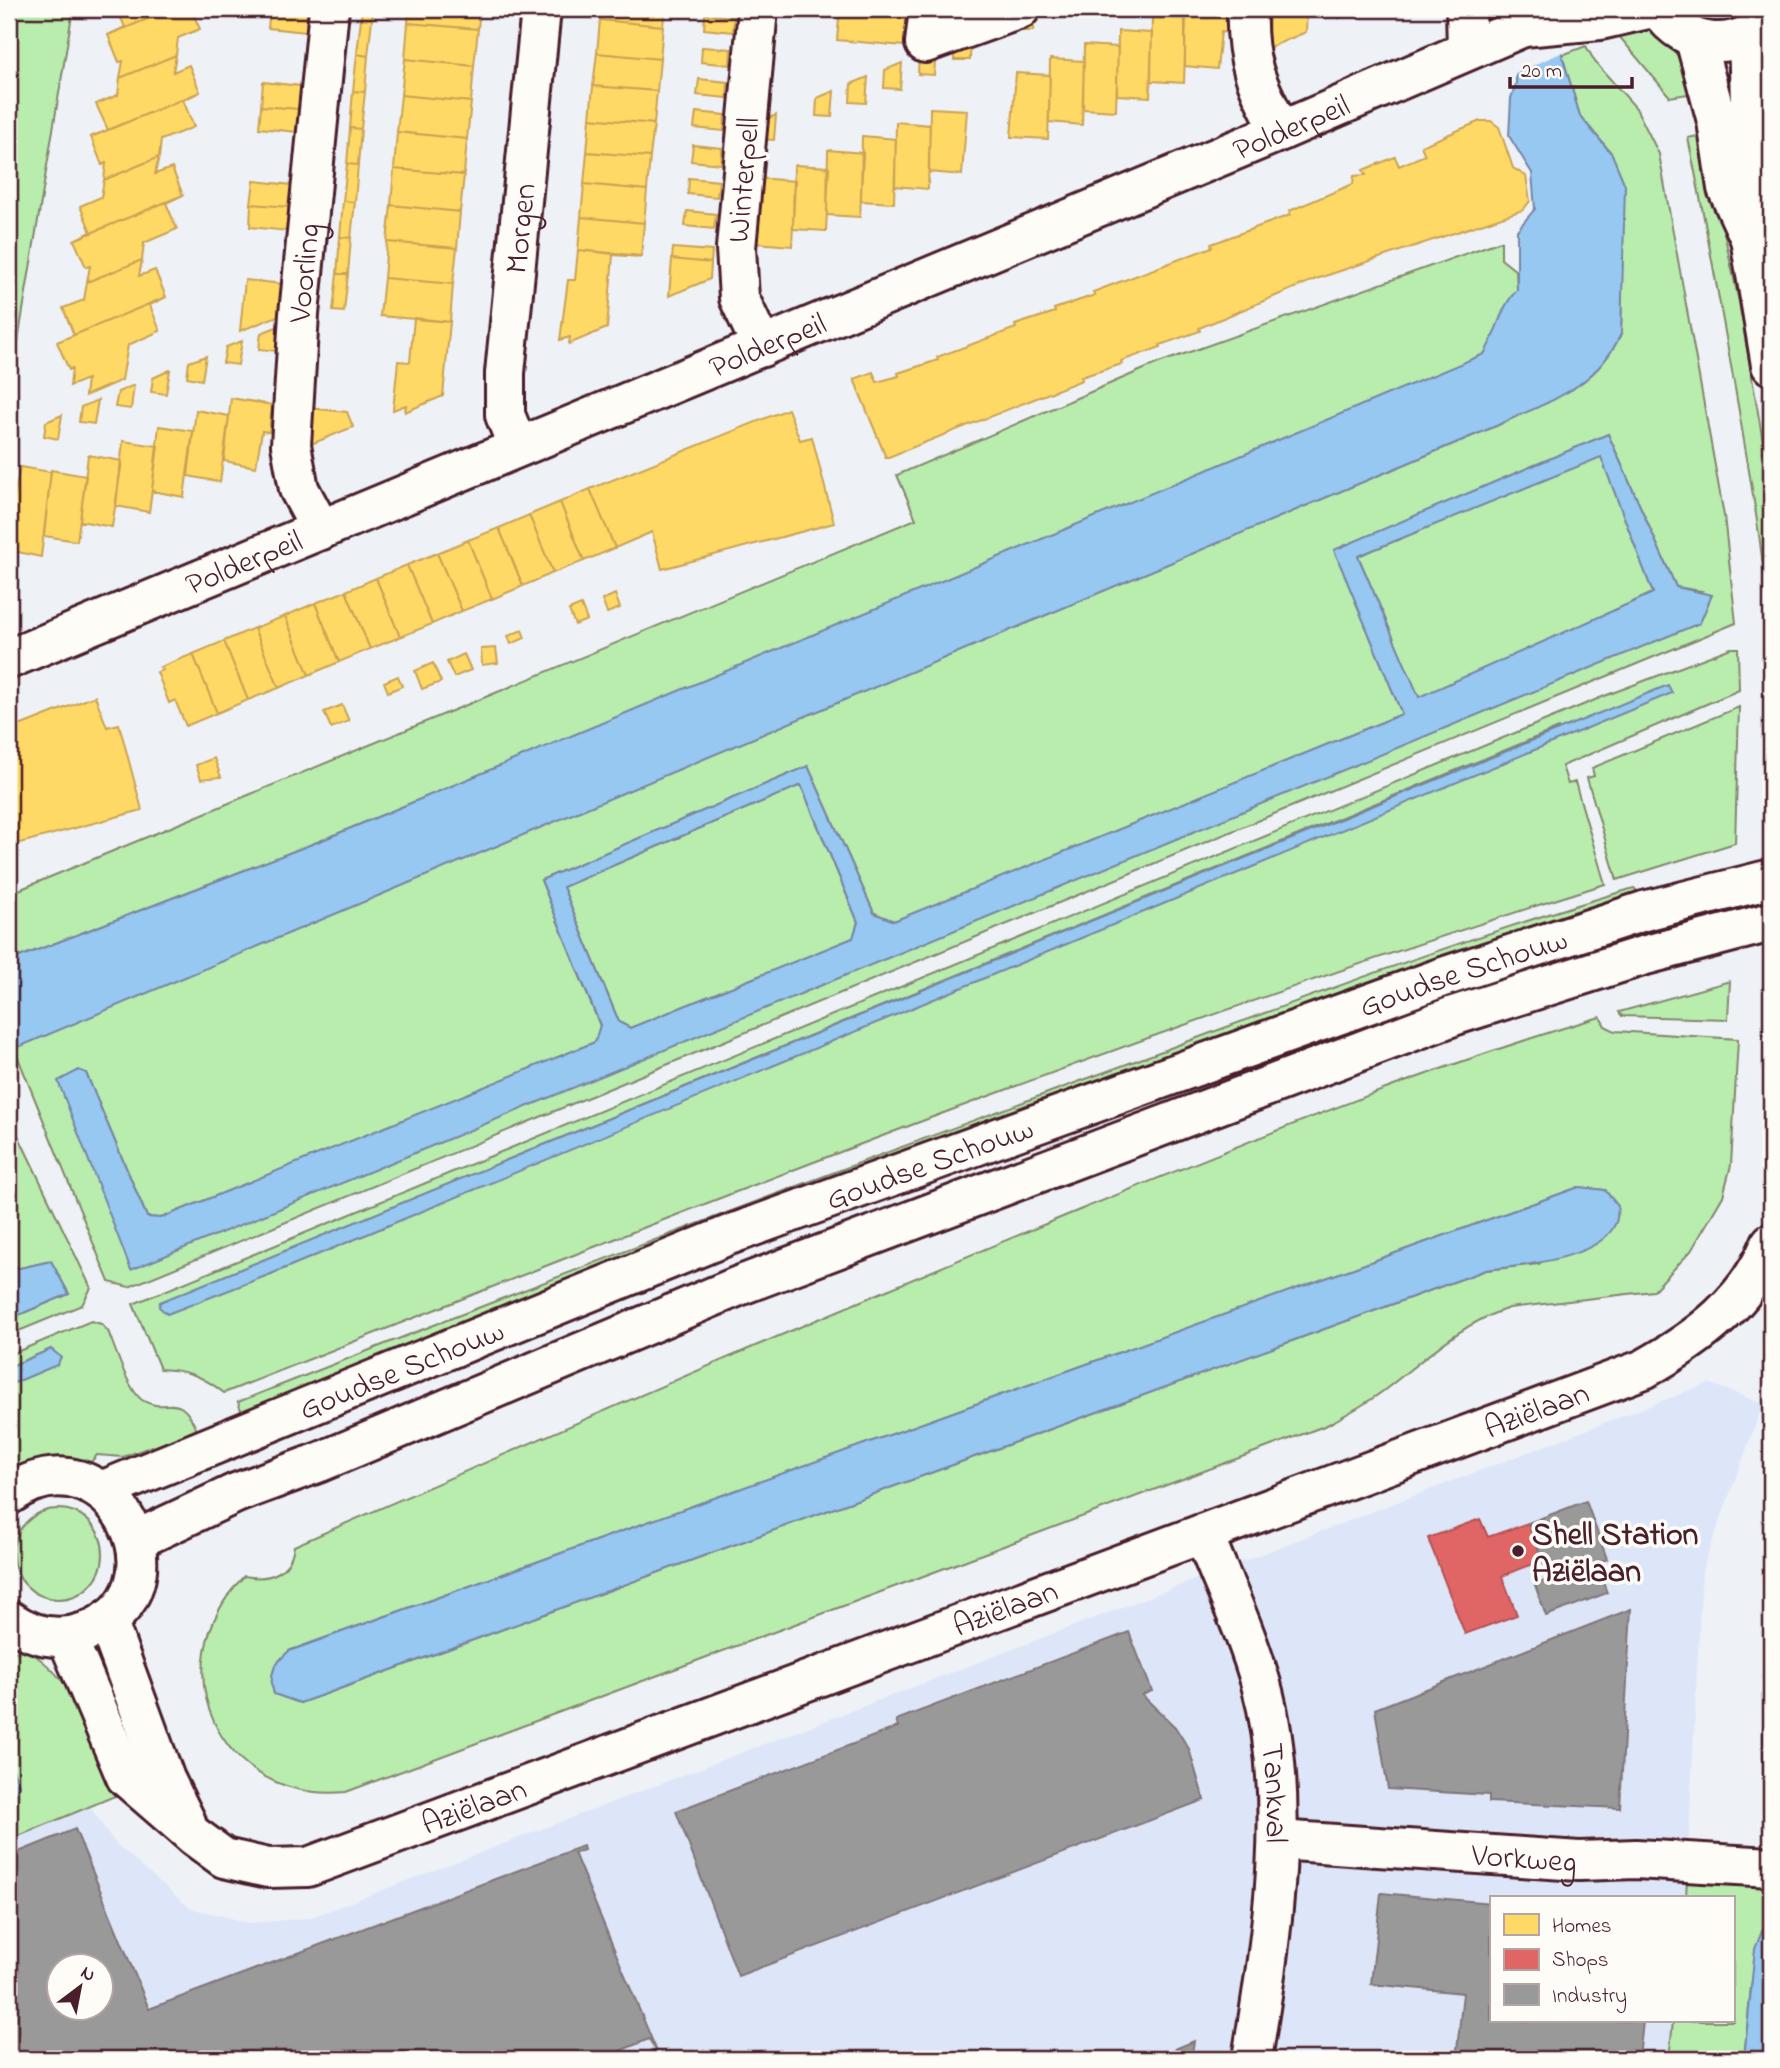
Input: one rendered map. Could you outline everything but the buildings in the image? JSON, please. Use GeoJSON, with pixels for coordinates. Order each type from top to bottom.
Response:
{"type":"FeatureCollection","features":[{"type":"Feature","properties":{"kind":"street","name":"Voorling"},"geometry":{"type":"LineString","coordinates":[[321,530],[299,489],[291,445],[299,314],[329,9]]}},
{"type":"Feature","properties":{"kind":"street","name":"Morgen"},"geometry":{"type":"LineString","coordinates":[[518,447],[505,415],[505,373],[541,9]]}},
{"type":"Feature","properties":{"kind":"street","name":"Winterpell"},"geometry":{"type":"LineString","coordinates":[[758,9],[736,248],[739,298],[762,347]]}},
{"type":"Feature","properties":{"kind":"street"},"geometry":{"type":"LineString","coordinates":[[929,9],[925,43],[1020,9]]}},
{"type":"Feature","properties":{"kind":"street"},"geometry":{"type":"LineString","coordinates":[[1247,9],[1246,35],[1254,81],[1281,131]]}},
{"type":"Feature","properties":{"kind":"street"},"geometry":{"type":"LineString","coordinates":[[1466,9],[1468,50]]}},
{"type":"Feature","properties":{"kind":"street","name":"Polderpeil"},"geometry":{"type":"LineString","coordinates":[[9,659],[1281,131],[1468,50],[1537,23],[1600,20],[1647,9]]}},
{"type":"Feature","properties":{"kind":"street"},"geometry":{"type":"LineString","coordinates":[[1659,9],[1680,32],[1695,39],[1731,42],[1760,27]]}},
{"type":"Feature","properties":{"kind":"street"},"geometry":{"type":"LineString","coordinates":[[1750,238],[1756,184],[1751,135],[1760,27]]}},
{"type":"Feature","properties":{"kind":"street"},"geometry":{"type":"LineString","coordinates":[[1695,39],[1717,121],[1727,188],[1750,238],[1771,365]]}},
{"type":"Feature","properties":{"kind":"street","name":"Goudse Schouw"},"geometry":{"type":"LineString","coordinates":[[101,1491],[729,1235],[1443,977],[1644,911],[1771,879]]}},
{"type":"Feature","properties":{"kind":"street","name":"Goudse Schouw"},"geometry":{"type":"LineString","coordinates":[[136,1540],[236,1493],[320,1462],[741,1285],[1456,1015],[1642,957],[1771,922]]}},
{"type":"Feature","properties":{"kind":"street","name":"Aziëlaan"},"geometry":{"type":"LineString","coordinates":[[66,1637],[126,1777],[194,1836],[224,1858],[268,1868],[309,1867],[1644,1369],[1692,1342],[1729,1311],[1771,1243]]}},
{"type":"Feature","properties":{"kind":"street"},"geometry":{"type":"LineString","coordinates":[[9,1495],[29,1483],[53,1478],[78,1480],[101,1491],[127,1517],[136,1540],[137,1566],[131,1590],[107,1620],[94,1629],[66,1637],[37,1634],[9,1620]]}},
{"type":"Feature","properties":{"kind":"street","name":"Tankval"},"geometry":{"type":"LineString","coordinates":[[1204,1535],[1261,1683],[1277,1768],[1278,1840],[1252,2059]]}},
{"type":"Feature","properties":{"kind":"street","name":"Aziëlaan"},"geometry":{"type":"LineString","coordinates":[[107,1620],[165,1779],[194,1836]]}},
{"type":"Feature","properties":{"kind":"street","name":"Vorkweg"},"geometry":{"type":"LineString","coordinates":[[1278,1840],[1579,1861],[1636,1859],[1771,1867]]}},
{"type":"Feature","properties":{"kind":"shaded area"},"geometry":{"type":"Polygon","coordinates":[[[1709,1383],[1763,1404],[1702,1570],[1686,1896],[1490,1896],[1490,2022],[1673,2022],[1669,2059],[9,2059],[9,1840],[90,1807],[115,1843],[190,1908],[250,1923],[309,1918],[1709,1383]]]}},
{"type":"Feature","properties":{"kind":"green space"},"geometry":{"type":"Polygon","coordinates":[[[9,9],[73,9],[9,395],[9,9]]]}},
{"type":"Feature","properties":{"kind":"green space"},"geometry":{"type":"Polygon","coordinates":[[[1641,26],[1669,45],[1685,70],[1694,93],[1670,97],[1618,35],[1641,26]]]}},
{"type":"Feature","properties":{"kind":"green space"},"geometry":{"type":"Polygon","coordinates":[[[1586,46],[1595,62],[1636,108],[1659,154],[1724,516],[1736,623],[129,1287],[109,1282],[14,1048],[1496,426],[1573,389],[1621,334],[1622,283],[1612,154],[1580,116],[1562,55],[1586,46]],[[1608,434],[1335,550],[1402,714],[894,921],[874,913],[808,766],[541,880],[600,1026],[595,1042],[161,1218],[147,1217],[86,1073],[126,1257],[1701,591],[1676,587],[1608,434]]]}},
{"type":"Feature","properties":{"kind":"green space"},"geometry":{"type":"Polygon","coordinates":[[[1703,135],[1739,302],[1771,488],[1771,657],[1766,591],[1753,492],[1688,138],[1703,135]]]}},
{"type":"Feature","properties":{"kind":"green space"},"geometry":{"type":"Polygon","coordinates":[[[1501,241],[1501,259],[1516,271],[1517,290],[1507,305],[1491,346],[1473,361],[320,841],[9,961],[9,894],[916,519],[897,475],[1156,364],[1501,241]]]}},
{"type":"Feature","properties":{"kind":"green space"},"geometry":{"type":"Polygon","coordinates":[[[1601,456],[1653,593],[1419,698],[1358,556],[1601,456]]]}},
{"type":"Feature","properties":{"kind":"green space"},"geometry":{"type":"Polygon","coordinates":[[[1731,648],[1738,648],[1739,690],[1562,766],[1568,784],[1575,782],[1605,884],[1430,940],[1082,1062],[738,1191],[224,1393],[194,1375],[160,1369],[133,1304],[1607,695],[1731,648]],[[1559,728],[195,1288],[271,1274],[1559,728]]]}},
{"type":"Feature","properties":{"kind":"green space"},"geometry":{"type":"Polygon","coordinates":[[[1739,707],[1735,843],[1617,880],[1587,778],[1594,776],[1592,768],[1739,707]]]}},
{"type":"Feature","properties":{"kind":"green space"},"geometry":{"type":"Polygon","coordinates":[[[1771,717],[1771,835],[1768,836],[1771,717]]]}},
{"type":"Feature","properties":{"kind":"green space"},"geometry":{"type":"Polygon","coordinates":[[[801,785],[858,922],[853,938],[630,1028],[619,1022],[563,887],[801,785]]]}},
{"type":"Feature","properties":{"kind":"green space"},"geometry":{"type":"Polygon","coordinates":[[[1634,888],[1639,893],[243,1415],[238,1402],[774,1195],[1297,1001],[1498,930],[1634,888]]]}},
{"type":"Feature","properties":{"kind":"green space"},"geometry":{"type":"Polygon","coordinates":[[[1730,981],[1728,1019],[1622,1016],[1619,1012],[1730,981]]]}},
{"type":"Feature","properties":{"kind":"green space"},"geometry":{"type":"Polygon","coordinates":[[[1600,1017],[1605,1026],[1615,1031],[1738,1039],[1731,1165],[1723,1196],[1691,1251],[1653,1291],[1509,1308],[1492,1314],[1461,1331],[1376,1396],[1327,1425],[346,1792],[301,1790],[264,1776],[235,1753],[214,1723],[204,1687],[205,1650],[218,1612],[244,1576],[270,1576],[283,1569],[294,1546],[786,1333],[1082,1209],[1403,1082],[1600,1017]],[[1579,1187],[289,1651],[279,1661],[272,1675],[274,1694],[300,1703],[1486,1270],[1539,1264],[1605,1190],[1579,1187]]]}},
{"type":"Feature","properties":{"kind":"green space"},"geometry":{"type":"Polygon","coordinates":[[[9,1116],[91,1288],[82,1305],[9,1335],[9,1319],[69,1294],[51,1261],[20,1268],[9,1266],[9,1116]]]}},
{"type":"Feature","properties":{"kind":"green space"},"geometry":{"type":"Polygon","coordinates":[[[91,1321],[101,1324],[108,1331],[137,1395],[151,1404],[179,1406],[185,1410],[198,1433],[162,1452],[152,1446],[123,1457],[97,1455],[91,1462],[59,1458],[39,1459],[9,1469],[9,1385],[56,1365],[51,1349],[9,1367],[9,1355],[91,1321]]]}},
{"type":"Feature","properties":{"kind":"green space"},"geometry":{"type":"Polygon","coordinates":[[[58,1509],[75,1512],[90,1522],[100,1537],[103,1554],[100,1571],[90,1586],[75,1596],[58,1599],[41,1596],[26,1586],[16,1571],[13,1554],[16,1537],[26,1522],[41,1512],[58,1509]]]}},
{"type":"Feature","properties":{"kind":"green space"},"geometry":{"type":"Polygon","coordinates":[[[9,1649],[15,1652],[27,1650],[45,1663],[73,1696],[92,1734],[115,1796],[9,1840],[9,1805],[19,1785],[9,1761],[9,1649]]]}},
{"type":"Feature","properties":{"kind":"green space"},"geometry":{"type":"Polygon","coordinates":[[[1687,1878],[1771,1883],[1771,1925],[1764,1926],[1751,1986],[1744,2059],[1669,2059],[1673,2022],[1734,2022],[1734,1896],[1686,1896],[1687,1878]]]}},
{"type":"Feature","properties":{"kind":"water"},"geometry":{"type":"Polygon","coordinates":[[[1517,9],[1563,9],[1562,55],[1580,116],[1612,154],[1625,185],[1621,334],[1610,353],[1584,381],[1552,401],[1496,426],[9,1051],[9,961],[320,841],[1484,354],[1506,304],[1517,290],[1517,230],[1535,209],[1532,173],[1509,136],[1511,98],[1516,84],[1517,9]]]}},
{"type":"Feature","properties":{"kind":"water"},"geometry":{"type":"Polygon","coordinates":[[[1608,434],[1676,587],[1712,595],[1700,623],[131,1270],[58,1081],[79,1070],[86,1073],[147,1217],[161,1218],[595,1042],[600,1025],[541,880],[808,766],[874,913],[894,921],[1402,714],[1334,550],[1608,434]],[[1601,457],[1358,556],[1419,697],[1653,593],[1601,457]],[[801,785],[563,887],[619,1022],[630,1028],[853,938],[858,922],[801,785]]]}},
{"type":"Feature","properties":{"kind":"water"},"geometry":{"type":"Polygon","coordinates":[[[1668,685],[1672,693],[271,1274],[167,1314],[159,1307],[160,1302],[1668,685]]]}},
{"type":"Feature","properties":{"kind":"water"},"geometry":{"type":"Polygon","coordinates":[[[1579,1187],[1605,1190],[1618,1206],[1617,1220],[1608,1235],[1595,1245],[1578,1252],[1538,1263],[1486,1270],[300,1703],[274,1694],[272,1675],[279,1661],[289,1651],[1579,1187]]]}},
{"type":"Feature","properties":{"kind":"water"},"geometry":{"type":"Polygon","coordinates":[[[51,1261],[69,1294],[9,1319],[9,1266],[20,1268],[51,1261]]]}},
{"type":"Feature","properties":{"kind":"water"},"geometry":{"type":"Polygon","coordinates":[[[51,1349],[61,1357],[57,1365],[9,1385],[9,1367],[51,1349]]]}},
{"type":"Feature","properties":{"kind":"water"},"geometry":{"type":"Polygon","coordinates":[[[1771,1628],[1771,1809],[1763,1809],[1763,1736],[1771,1628]]]}},
{"type":"Feature","properties":{"kind":"water"},"geometry":{"type":"Polygon","coordinates":[[[9,1761],[19,1785],[9,1805],[9,1761]]]}},
{"type":"Feature","properties":{"kind":"water"},"geometry":{"type":"Polygon","coordinates":[[[1771,1925],[1771,2059],[1744,2059],[1755,1949],[1764,1926],[1771,1925]]]}},
{"type":"Feature","properties":{"kind":"pier"},"geometry":{"type":"Polygon","coordinates":[[[1513,9],[1567,9],[1565,51],[1512,75],[1513,9]]]}},
{"type":"Feature","properties":{"kind":"place","name":"Shell Station Aziëlaan"},"geometry":{"type":"Point","coordinates":[1518,1551]}}]}
